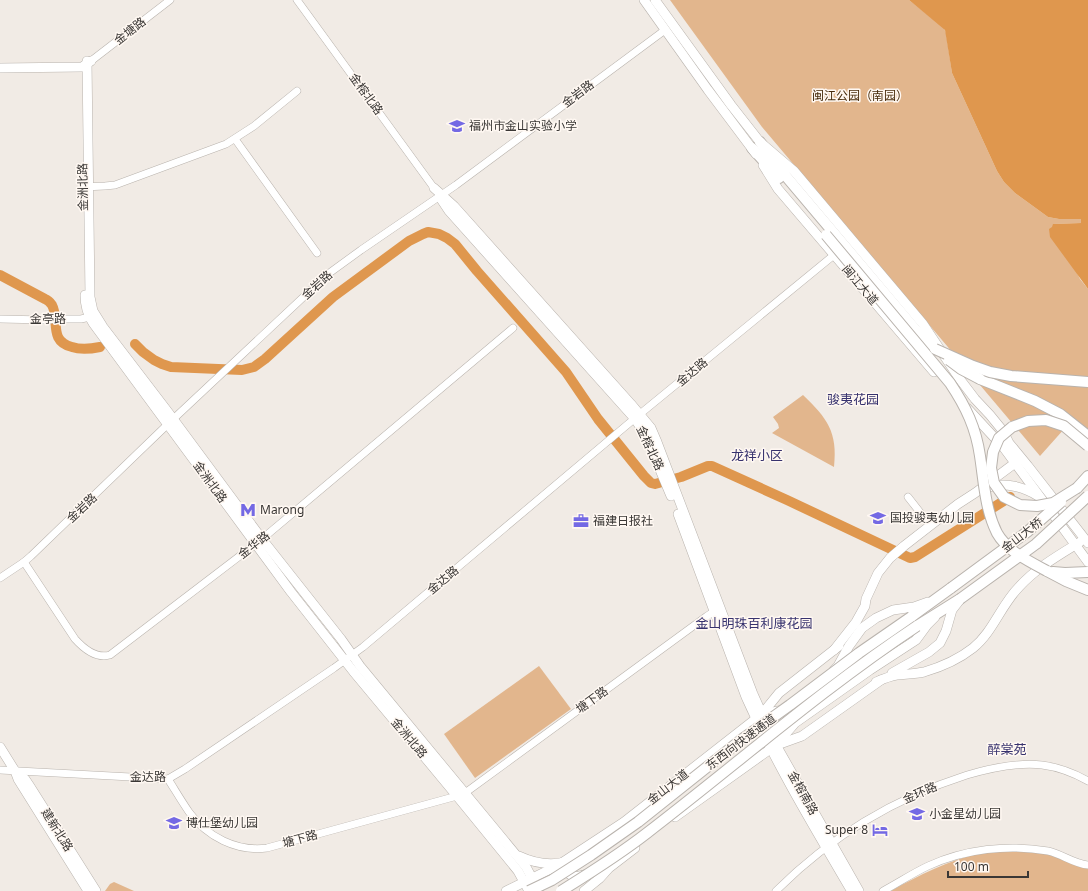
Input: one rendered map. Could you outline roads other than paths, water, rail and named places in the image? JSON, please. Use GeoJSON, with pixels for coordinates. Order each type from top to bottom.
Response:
{"type":"FeatureCollection","features":[{"type":"Feature","properties":{"kind":"highway"},"geometry":{"type":"LineString","coordinates":[[756,145],[829,232],[914,329],[935,349],[961,369],[980,379],[1035,401],[1060,414],[1088,436]]}},
{"type":"Feature","properties":{"kind":"highway"},"geometry":{"type":"LineString","coordinates":[[829,232],[950,383],[963,402],[974,428],[980,455],[989,513],[998,534],[1012,551],[1066,581],[1088,590]]}},
{"type":"Feature","properties":{"kind":"highway"},"geometry":{"type":"LineString","coordinates":[[935,349],[990,372],[1011,376],[1088,382]]}},
{"type":"Feature","properties":{"kind":"highway"},"geometry":{"type":"LineString","coordinates":[[1077,488],[1053,503],[1037,506],[1020,505],[1004,497],[994,483],[991,468],[993,452],[999,438],[1012,427],[1028,421],[1046,420],[1064,426],[1088,446]]}},
{"type":"Feature","properties":{"kind":"highway","name":"金山大桥"},"geometry":{"type":"LineString","coordinates":[[951,588],[1027,532],[1077,488],[1088,476]]}},
{"type":"Feature","properties":{"kind":"highway","name":"金山大桥"},"geometry":{"type":"LineString","coordinates":[[960,599],[1036,544],[1088,496]]}},
{"type":"Feature","properties":{"kind":"highway"},"geometry":{"type":"LineString","coordinates":[[1047,571],[1065,573],[1088,572]]}},
{"type":"Feature","properties":{"kind":"highway","name":"东西向快速通道"},"geometry":{"type":"LineString","coordinates":[[529,886],[552,880],[572,868],[638,822],[741,740],[790,706],[859,653],[911,618],[951,588]]}},
{"type":"Feature","properties":{"kind":"highway","name":"东西向快速通道"},"geometry":{"type":"LineString","coordinates":[[561,891],[599,867],[646,834],[802,709],[865,662],[917,626],[960,599]]}},
{"type":"Feature","properties":{"kind":"main road","name":"闽江大道"},"geometry":{"type":"LineString","coordinates":[[644,0],[708,90],[756,145],[794,171],[922,324],[959,378],[1003,432],[1040,497],[1088,562]]}},
{"type":"Feature","properties":{"kind":"main road","name":"闽江大道"},"geometry":{"type":"LineString","coordinates":[[655,0],[731,104],[756,145],[778,189],[922,358],[1001,445],[1019,461],[1087,539]]}},
{"type":"Feature","properties":{"kind":"main road"},"geometry":{"type":"LineString","coordinates":[[0,62],[85,63]]}},
{"type":"Feature","properties":{"kind":"main road"},"geometry":{"type":"LineString","coordinates":[[0,68],[85,63]]}},
{"type":"Feature","properties":{"kind":"main road","name":"金洲北路"},"geometry":{"type":"LineString","coordinates":[[85,63],[86,187],[90,297],[93,316],[345,660],[526,867],[529,886]]}},
{"type":"Feature","properties":{"kind":"main road","name":"金榕北路"},"geometry":{"type":"LineString","coordinates":[[434,188],[441,196],[454,206],[638,417],[651,428],[661,451],[666,474],[717,610],[746,697],[759,716]]}},
{"type":"Feature","properties":{"kind":"main road"},"geometry":{"type":"LineString","coordinates":[[834,650],[856,622],[865,606],[866,599],[878,573],[890,558],[930,525],[1019,461]]}},
{"type":"Feature","properties":{"kind":"main road"},"geometry":{"type":"LineString","coordinates":[[975,493],[991,486],[1002,485],[1027,490],[1040,497]]}},
{"type":"Feature","properties":{"kind":"main road"},"geometry":{"type":"LineString","coordinates":[[876,682],[895,675],[924,672],[944,665],[973,647],[990,629],[1019,587],[1044,566],[1076,544],[1087,539]]}},
{"type":"Feature","properties":{"kind":"main road","name":"金洲北路"},"geometry":{"type":"LineString","coordinates":[[259,542],[380,690],[461,794],[529,886]]}},
{"type":"Feature","properties":{"kind":"main road","name":"金山大道"},"geometry":{"type":"LineString","coordinates":[[506,891],[529,886],[624,822],[759,716],[788,709],[820,685],[838,666],[849,646],[862,628],[876,618],[893,610],[914,608],[936,598]]}},
{"type":"Feature","properties":{"kind":"main road"},"geometry":{"type":"LineString","coordinates":[[773,747],[802,736],[876,682],[929,652],[940,643],[946,631],[952,610],[960,599]]}},
{"type":"Feature","properties":{"kind":"main road"},"geometry":{"type":"LineString","coordinates":[[584,891],[600,878],[609,868],[676,816],[773,747],[795,723],[870,670],[916,640],[927,624],[942,611]]}},
{"type":"Feature","properties":{"kind":"main road"},"geometry":{"type":"LineString","coordinates":[[759,716],[779,693],[862,628]]}},
{"type":"Feature","properties":{"kind":"main road","name":"金榕南路"},"geometry":{"type":"LineString","coordinates":[[759,716],[773,747],[829,846],[852,891]]}},
{"type":"Feature","properties":{"kind":"main road","name":"建新北路"},"geometry":{"type":"LineString","coordinates":[[0,747],[15,771],[18,780],[88,891]]}},
{"type":"Feature","properties":{"kind":"main road","name":"建新北路"},"geometry":{"type":"LineString","coordinates":[[15,771],[29,784],[96,891]]}},
{"type":"Feature","properties":{"kind":"main road","name":"金榕南路"},"geometry":{"type":"LineString","coordinates":[[829,846],[859,891]]}},
{"type":"Feature","properties":{"kind":"main road"},"geometry":{"type":"LineString","coordinates":[[516,854],[541,864],[557,864],[564,862],[567,872],[572,876],[578,877],[609,868]]}},
{"type":"Feature","properties":{"kind":"main road"},"geometry":{"type":"LineString","coordinates":[[594,891],[600,878]]}},
{"type":"Feature","properties":{"kind":"main road"},"geometry":{"type":"LineString","coordinates":[[529,886],[540,891]]}},
{"type":"Feature","properties":{"kind":"street","name":"金塘路"},"geometry":{"type":"LineString","coordinates":[[85,63],[170,0]]}},
{"type":"Feature","properties":{"kind":"street","name":"金榕北路"},"geometry":{"type":"LineString","coordinates":[[297,0],[434,188]]}},
{"type":"Feature","properties":{"kind":"street","name":"金岩路"},"geometry":{"type":"LineString","coordinates":[[0,578],[24,562],[328,274],[360,250],[441,196],[665,30]]}},
{"type":"Feature","properties":{"kind":"street"},"geometry":{"type":"LineString","coordinates":[[86,187],[115,185],[218,148],[254,126],[297,91]]}},
{"type":"Feature","properties":{"kind":"street"},"geometry":{"type":"LineString","coordinates":[[235,139],[317,253]]}},
{"type":"Feature","properties":{"kind":"street","name":"金达路"},"geometry":{"type":"LineString","coordinates":[[0,770],[168,778],[185,769],[352,655],[834,255]]}},
{"type":"Feature","properties":{"kind":"street","name":"金亭路"},"geometry":{"type":"LineString","coordinates":[[0,319],[80,319],[93,316]]}},
{"type":"Feature","properties":{"kind":"street","name":"金华路"},"geometry":{"type":"LineString","coordinates":[[24,562],[75,640],[90,652],[106,657],[115,652],[259,542],[514,328]]}},
{"type":"Feature","properties":{"kind":"street"},"geometry":{"type":"LineString","coordinates":[[908,497],[930,525]]}},
{"type":"Feature","properties":{"kind":"street","name":"塘下路"},"geometry":{"type":"LineString","coordinates":[[168,778],[189,812],[209,833],[230,844],[254,849],[267,848],[461,794],[717,610]]}},
{"type":"Feature","properties":{"kind":"street","name":"金环路"},"geometry":{"type":"LineString","coordinates":[[776,891],[794,874],[829,846],[867,820],[907,799],[950,781],[990,769],[1016,765],[1043,765],[1068,772],[1088,780]]}},
{"type":"Feature","properties":{"kind":"street"},"geometry":{"type":"LineString","coordinates":[[883,891],[927,866],[939,861],[970,852],[988,849],[1023,848],[1049,852],[1081,864],[1088,865]]}},
{"type":"Feature","properties":{"kind":"waterway"},"geometry":{"type":"LineString","coordinates":[[135,344],[154,360],[171,367],[242,370],[254,367],[265,359],[333,297],[409,241],[428,232],[439,234],[455,244],[566,372],[598,419],[651,483],[655,484],[681,477],[708,466],[712,466],[910,558],[915,557],[1010,497]]}},
{"type":"Feature","properties":{"kind":"waterway"},"geometry":{"type":"LineString","coordinates":[[0,275],[50,302],[54,311],[57,335],[65,344],[82,349],[100,347]]}},
{"type":"Feature","properties":{"kind":"place","name":"福州市金山实验小学"},"geometry":{"type":"Point","coordinates":[457,126]}},
{"type":"Feature","properties":{"kind":"place","name":"Marong"},"geometry":{"type":"Point","coordinates":[248,510]}},
{"type":"Feature","properties":{"kind":"place","name":"国投骏夷幼儿园"},"geometry":{"type":"Point","coordinates":[878,518]}},
{"type":"Feature","properties":{"kind":"place","name":"福建日报社"},"geometry":{"type":"Point","coordinates":[581,521]}},
{"type":"Feature","properties":{"kind":"place","name":"小金星幼儿园"},"geometry":{"type":"Point","coordinates":[917,814]}},
{"type":"Feature","properties":{"kind":"place","name":"博仕堡幼儿园"},"geometry":{"type":"Point","coordinates":[174,823]}},
{"type":"Feature","properties":{"kind":"place","name":"Super 8"},"geometry":{"type":"Point","coordinates":[880,830]}},
{"type":"Feature","properties":{"kind":"district","name":"骏夷花园"},"geometry":{"type":"Point","coordinates":[853,399]}},
{"type":"Feature","properties":{"kind":"district","name":"龙祥小区"},"geometry":{"type":"Point","coordinates":[757,455]}},
{"type":"Feature","properties":{"kind":"district","name":"金山明珠百利康花园"},"geometry":{"type":"Point","coordinates":[754,623]}},
{"type":"Feature","properties":{"kind":"district","name":"醉棠苑"},"geometry":{"type":"Point","coordinates":[1007,749]}},
{"type":"Feature","properties":{"kind":"park label","name":"闽江公园（南园）"},"geometry":{"type":"Point","coordinates":[860,96]}}]}
